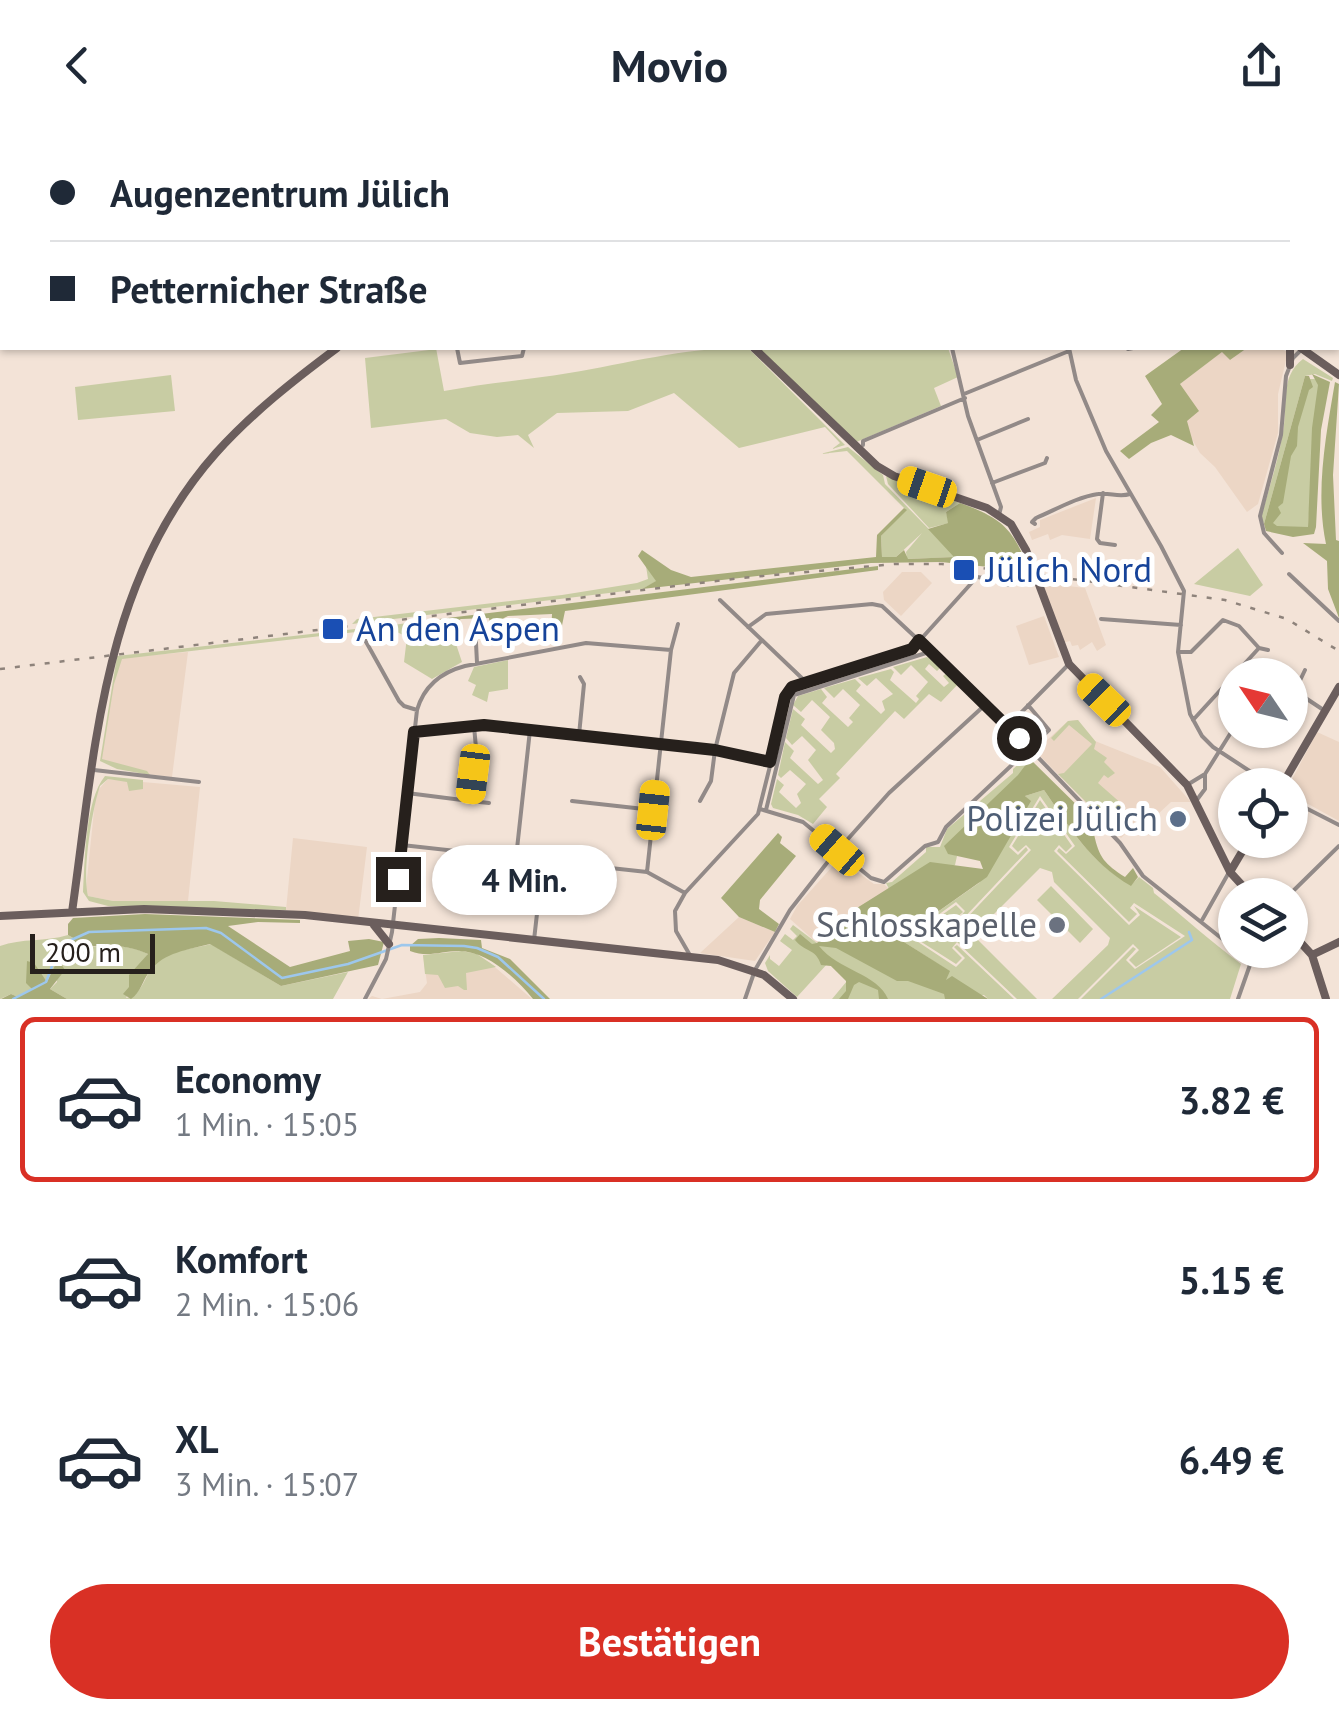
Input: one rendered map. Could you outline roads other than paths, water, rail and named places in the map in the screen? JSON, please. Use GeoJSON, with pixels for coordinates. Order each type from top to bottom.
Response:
{"type":"FeatureCollection","features":[{"type":"Feature","properties":{"kind":"main road"},"geometry":{"type":"LineString","coordinates":[[72,912],[90,770],[112,655],[128,602],[159,535],[200,474],[232,436],[334,350]]}},
{"type":"Feature","properties":{"kind":"main road"},"geometry":{"type":"LineString","coordinates":[[756,350],[868,460],[894,476],[999,515],[1021,538],[1069,664],[1187,785],[1218,848]]}},
{"type":"Feature","properties":{"kind":"main road"},"geometry":{"type":"LineString","coordinates":[[1290,350],[1290,365]]}},
{"type":"Feature","properties":{"kind":"main road"},"geometry":{"type":"LineString","coordinates":[[1304,350],[1339,375]]}},
{"type":"Feature","properties":{"kind":"main road"},"geometry":{"type":"LineString","coordinates":[[1292,768],[1339,687]]}},
{"type":"Feature","properties":{"kind":"main road"},"geometry":{"type":"LineString","coordinates":[[1223,858],[1235,878]]}},
{"type":"Feature","properties":{"kind":"main road"},"geometry":{"type":"LineString","coordinates":[[1230,872],[1238,858]]}},
{"type":"Feature","properties":{"kind":"main road"},"geometry":{"type":"LineString","coordinates":[[76,886],[79,897],[92,911]]}},
{"type":"Feature","properties":{"kind":"main road"},"geometry":{"type":"LineString","coordinates":[[0,916],[229,911],[534,940],[691,957],[755,970],[794,999]]}},
{"type":"Feature","properties":{"kind":"main road"},"geometry":{"type":"LineString","coordinates":[[374,924],[389,948]]}},
{"type":"Feature","properties":{"kind":"main road"},"geometry":{"type":"LineString","coordinates":[[1312,954],[1339,942]]}},
{"type":"Feature","properties":{"kind":"main road"},"geometry":{"type":"LineString","coordinates":[[1308,950],[1326,999]]}},
{"type":"Feature","properties":{"kind":"street"},"geometry":{"type":"LineString","coordinates":[[457,350],[460,363],[522,356],[524,350]]}},
{"type":"Feature","properties":{"kind":"street"},"geometry":{"type":"LineString","coordinates":[[953,350],[977,440],[1001,507],[999,515]]}},
{"type":"Feature","properties":{"kind":"street"},"geometry":{"type":"LineString","coordinates":[[863,445],[883,432],[1067,350]]}},
{"type":"Feature","properties":{"kind":"street"},"geometry":{"type":"LineString","coordinates":[[1069,350],[1076,380],[1100,438],[1184,591],[1178,652],[1193,720],[1202,736],[1246,768]]}},
{"type":"Feature","properties":{"kind":"street"},"geometry":{"type":"LineString","coordinates":[[1282,554],[1264,533],[1260,516],[1281,435],[1282,399],[1290,365],[1300,350]]}},
{"type":"Feature","properties":{"kind":"street"},"geometry":{"type":"LineString","coordinates":[[977,440],[1028,419]]}},
{"type":"Feature","properties":{"kind":"street"},"geometry":{"type":"LineString","coordinates":[[992,483],[1045,463],[1048,458]]}},
{"type":"Feature","properties":{"kind":"street"},"geometry":{"type":"LineString","coordinates":[[1034,524],[1036,518],[1104,493],[1123,497],[1130,494]]}},
{"type":"Feature","properties":{"kind":"street"},"geometry":{"type":"LineString","coordinates":[[1104,493],[1097,539],[1115,545]]}},
{"type":"Feature","properties":{"kind":"street"},"geometry":{"type":"LineString","coordinates":[[1289,574],[1339,621]]}},
{"type":"Feature","properties":{"kind":"street"},"geometry":{"type":"LineString","coordinates":[[691,957],[676,931],[676,911],[686,893],[763,809],[786,693],[806,682],[912,649],[977,577],[1004,580],[1008,585]]}},
{"type":"Feature","properties":{"kind":"street"},"geometry":{"type":"LineString","coordinates":[[720,600],[812,688]]}},
{"type":"Feature","properties":{"kind":"street"},"geometry":{"type":"LineString","coordinates":[[748,626],[766,614],[877,604],[987,704],[1028,753],[1120,843],[1143,876],[1218,936]]}},
{"type":"Feature","properties":{"kind":"street"},"geometry":{"type":"LineString","coordinates":[[1101,619],[1182,626]]}},
{"type":"Feature","properties":{"kind":"street"},"geometry":{"type":"LineString","coordinates":[[1178,652],[1191,652],[1223,620],[1239,626],[1259,648],[1268,650]]}},
{"type":"Feature","properties":{"kind":"street"},"geometry":{"type":"LineString","coordinates":[[474,623],[477,664]]}},
{"type":"Feature","properties":{"kind":"street"},"geometry":{"type":"LineString","coordinates":[[646,872],[671,650],[678,624]]}},
{"type":"Feature","properties":{"kind":"street"},"geometry":{"type":"LineString","coordinates":[[360,630],[404,706],[417,710]]}},
{"type":"Feature","properties":{"kind":"street"},"geometry":{"type":"LineString","coordinates":[[700,801],[711,780],[734,672],[762,640]]}},
{"type":"Feature","properties":{"kind":"street"},"geometry":{"type":"LineString","coordinates":[[364,999],[389,948],[417,710],[425,692],[442,675],[477,664],[586,643],[671,650]]}},
{"type":"Feature","properties":{"kind":"street"},"geometry":{"type":"LineString","coordinates":[[1251,658],[1259,648]]}},
{"type":"Feature","properties":{"kind":"street"},"geometry":{"type":"LineString","coordinates":[[773,763],[792,697],[931,651]]}},
{"type":"Feature","properties":{"kind":"street"},"geometry":{"type":"LineString","coordinates":[[1008,726],[1069,664]]}},
{"type":"Feature","properties":{"kind":"street"},"geometry":{"type":"LineString","coordinates":[[579,735],[584,684],[580,677]]}},
{"type":"Feature","properties":{"kind":"street"},"geometry":{"type":"LineString","coordinates":[[1193,720],[1218,694]]}},
{"type":"Feature","properties":{"kind":"street"},"geometry":{"type":"LineString","coordinates":[[1308,700],[1325,712]]}},
{"type":"Feature","properties":{"kind":"street"},"geometry":{"type":"LineString","coordinates":[[746,999],[755,970],[796,900],[889,792],[987,704]]}},
{"type":"Feature","properties":{"kind":"street"},"geometry":{"type":"LineString","coordinates":[[763,809],[803,822],[874,880],[887,880],[925,846],[938,842],[946,827],[1028,753],[1049,728],[1028,705]]}},
{"type":"Feature","properties":{"kind":"street"},"geometry":{"type":"LineString","coordinates":[[414,732],[474,726],[530,730],[715,750],[773,763]]}},
{"type":"Feature","properties":{"kind":"street"},"geometry":{"type":"LineString","coordinates":[[470,800],[476,748],[474,726]]}},
{"type":"Feature","properties":{"kind":"street"},"geometry":{"type":"LineString","coordinates":[[516,858],[530,730]]}},
{"type":"Feature","properties":{"kind":"street"},"geometry":{"type":"LineString","coordinates":[[1187,785],[1205,774],[1222,748]]}},
{"type":"Feature","properties":{"kind":"street"},"geometry":{"type":"LineString","coordinates":[[90,770],[198,782]]}},
{"type":"Feature","properties":{"kind":"street"},"geometry":{"type":"LineString","coordinates":[[88,783],[103,771]]}},
{"type":"Feature","properties":{"kind":"street"},"geometry":{"type":"LineString","coordinates":[[1196,800],[1205,788],[1205,774]]}},
{"type":"Feature","properties":{"kind":"street"},"geometry":{"type":"LineString","coordinates":[[407,793],[489,803]]}},
{"type":"Feature","properties":{"kind":"street"},"geometry":{"type":"LineString","coordinates":[[572,802],[653,810]]}},
{"type":"Feature","properties":{"kind":"street"},"geometry":{"type":"LineString","coordinates":[[1308,809],[1339,825]]}},
{"type":"Feature","properties":{"kind":"street"},"geometry":{"type":"LineString","coordinates":[[402,846],[646,872],[686,893]]}},
{"type":"Feature","properties":{"kind":"street"},"geometry":{"type":"LineString","coordinates":[[1306,878],[1339,846]]}},
{"type":"Feature","properties":{"kind":"street"},"geometry":{"type":"LineString","coordinates":[[534,940],[543,861]]}},
{"type":"Feature","properties":{"kind":"street"},"geometry":{"type":"LineString","coordinates":[[1200,922],[1230,872]]}},
{"type":"Feature","properties":{"kind":"street"},"geometry":{"type":"LineString","coordinates":[[1238,999],[1249,968]]}},
{"type":"Feature","properties":{"kind":"waterway"},"geometry":{"type":"LineString","coordinates":[[13,999],[46,982],[60,945],[89,932],[206,928],[221,933],[282,978],[348,964],[402,945],[477,948],[498,957],[544,999]]}},
{"type":"Feature","properties":{"kind":"waterway"},"geometry":{"type":"LineString","coordinates":[[1101,999],[1192,940],[1189,932]]}},
{"type":"Feature","properties":{"kind":"railway"},"geometry":{"type":"LineString","coordinates":[[0,669],[741,578],[895,564],[942,564],[1028,573],[1225,600],[1287,619],[1339,651]]}},
{"type":"Feature","properties":{"kind":"place","name":"Jülich Nord"},"geometry":{"type":"Point","coordinates":[964,570]}},
{"type":"Feature","properties":{"kind":"place","name":"An den Aspen"},"geometry":{"type":"Point","coordinates":[333,629]}},
{"type":"Feature","properties":{"kind":"place","name":"Polizei Jülich"},"geometry":{"type":"Point","coordinates":[1178,819]}},
{"type":"Feature","properties":{"kind":"place","name":"Schlosskapelle"},"geometry":{"type":"Point","coordinates":[1057,925]}}]}
